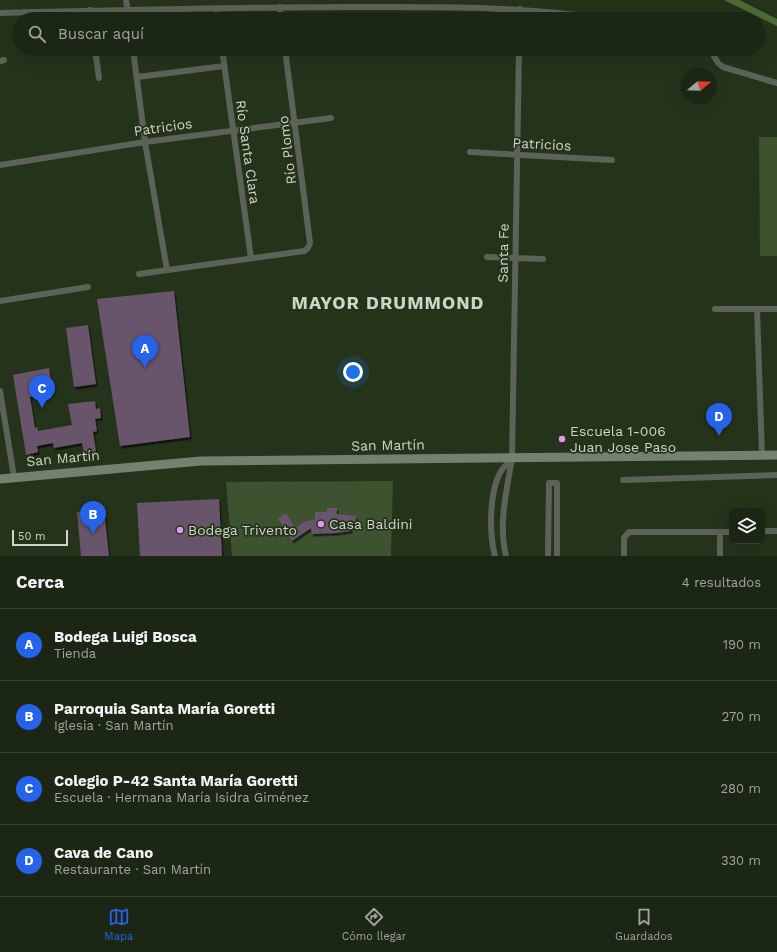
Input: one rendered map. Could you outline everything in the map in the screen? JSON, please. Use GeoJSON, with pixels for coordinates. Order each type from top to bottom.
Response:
{"type":"FeatureCollection","features":[{"type":"Feature","properties":{"kind":"main road","name":"San Martín"},"geometry":{"type":"LineString","coordinates":[[0,479],[201,461],[777,455]]}},
{"type":"Feature","properties":{"kind":"street"},"geometry":{"type":"LineString","coordinates":[[126,0],[128,12]]}},
{"type":"Feature","properties":{"kind":"street"},"geometry":{"type":"LineString","coordinates":[[293,0],[293,7]]}},
{"type":"Feature","properties":{"kind":"street"},"geometry":{"type":"LineString","coordinates":[[280,7],[280,12]]}},
{"type":"Feature","properties":{"kind":"street"},"geometry":{"type":"LineString","coordinates":[[30,12],[293,7],[520,9],[554,12]]}},
{"type":"Feature","properties":{"kind":"street"},"geometry":{"type":"LineString","coordinates":[[216,8],[217,12]]}},
{"type":"Feature","properties":{"kind":"street"},"geometry":{"type":"LineString","coordinates":[[0,13],[12,13]]}},
{"type":"Feature","properties":{"kind":"street"},"geometry":{"type":"LineString","coordinates":[[96,56],[99,78]]}},
{"type":"Feature","properties":{"kind":"street"},"geometry":{"type":"LineString","coordinates":[[134,56],[146,142],[167,270]]}},
{"type":"Feature","properties":{"kind":"street","name":"Río Santa Clara"},"geometry":{"type":"LineString","coordinates":[[223,56],[251,258]]}},
{"type":"Feature","properties":{"kind":"street","name":"Río Plomo"},"geometry":{"type":"LineString","coordinates":[[251,258],[304,251],[308,248],[310,243],[296,121],[286,56]]}},
{"type":"Feature","properties":{"kind":"street","name":"Santa Fe"},"geometry":{"type":"LineString","coordinates":[[506,556],[503,544],[503,508],[512,458],[519,56]]}},
{"type":"Feature","properties":{"kind":"street"},"geometry":{"type":"LineString","coordinates":[[714,56],[718,63],[723,67],[777,82]]}},
{"type":"Feature","properties":{"kind":"street"},"geometry":{"type":"LineString","coordinates":[[137,77],[224,66]]}},
{"type":"Feature","properties":{"kind":"street","name":"Patricios"},"geometry":{"type":"LineString","coordinates":[[0,165],[146,142],[296,121],[331,118]]}},
{"type":"Feature","properties":{"kind":"street","name":"Patricios"},"geometry":{"type":"LineString","coordinates":[[470,152],[612,160]]}},
{"type":"Feature","properties":{"kind":"street"},"geometry":{"type":"LineString","coordinates":[[487,257],[543,259]]}},
{"type":"Feature","properties":{"kind":"street"},"geometry":{"type":"LineString","coordinates":[[140,274],[251,258]]}},
{"type":"Feature","properties":{"kind":"street"},"geometry":{"type":"LineString","coordinates":[[0,301],[88,287]]}},
{"type":"Feature","properties":{"kind":"street"},"geometry":{"type":"LineString","coordinates":[[715,309],[777,309]]}},
{"type":"Feature","properties":{"kind":"street"},"geometry":{"type":"LineString","coordinates":[[757,309],[762,455]]}},
{"type":"Feature","properties":{"kind":"street"},"geometry":{"type":"LineString","coordinates":[[0,391],[14,477]]}},
{"type":"Feature","properties":{"kind":"street"},"geometry":{"type":"LineString","coordinates":[[495,556],[492,546],[491,524],[494,488],[501,471],[512,458]]}},
{"type":"Feature","properties":{"kind":"street"},"geometry":{"type":"LineString","coordinates":[[623,480],[777,475]]}},
{"type":"Feature","properties":{"kind":"street"},"geometry":{"type":"LineString","coordinates":[[548,556],[549,483],[558,484],[557,556]]}},
{"type":"Feature","properties":{"kind":"street"},"geometry":{"type":"LineString","coordinates":[[494,488],[507,489]]}},
{"type":"Feature","properties":{"kind":"street"},"geometry":{"type":"LineString","coordinates":[[765,531],[777,531]]}},
{"type":"Feature","properties":{"kind":"street"},"geometry":{"type":"LineString","coordinates":[[624,556],[624,538],[629,532],[729,532]]}},
{"type":"Feature","properties":{"kind":"street"},"geometry":{"type":"LineString","coordinates":[[720,532],[720,556]]}},
{"type":"Feature","properties":{"kind":"street"},"geometry":{"type":"LineString","coordinates":[[492,546],[503,544]]}},
{"type":"Feature","properties":{"kind":"shaded area"},"geometry":{"type":"Polygon","coordinates":[[[724,0],[739,0],[763,12],[748,12],[724,0]]]}},
{"type":"Feature","properties":{"kind":"shaded area"},"geometry":{"type":"Polygon","coordinates":[[[765,13],[777,19],[777,26],[765,20],[765,13]]]}},
{"type":"Feature","properties":{"kind":"shaded area"},"geometry":{"type":"Polygon","coordinates":[[[759,137],[777,137],[777,256],[760,256],[759,137]]]}},
{"type":"Feature","properties":{"kind":"shaded area"},"geometry":{"type":"Polygon","coordinates":[[[393,481],[391,556],[232,556],[226,482],[393,481]]]}},
{"type":"Feature","properties":{"kind":"building"},"geometry":{"type":"Polygon","coordinates":[[[174,291],[190,437],[120,446],[97,299],[174,291]]]}},
{"type":"Feature","properties":{"kind":"building"},"geometry":{"type":"Polygon","coordinates":[[[88,325],[96,384],[74,387],[66,328],[88,325]]]}},
{"type":"Feature","properties":{"kind":"building"},"geometry":{"type":"Polygon","coordinates":[[[49,368],[53,393],[30,397],[35,428],[37,427],[38,431],[72,425],[68,404],[95,401],[96,409],[100,408],[101,418],[95,419],[97,431],[93,432],[97,457],[85,458],[82,443],[54,448],[53,443],[37,446],[38,452],[26,455],[13,375],[49,368]]]}},
{"type":"Feature","properties":{"kind":"building","name":"Bodega Trivento"},"geometry":{"type":"Polygon","coordinates":[[[219,499],[222,556],[140,556],[137,503],[219,499]]]}},
{"type":"Feature","properties":{"kind":"building"},"geometry":{"type":"Polygon","coordinates":[[[96,504],[97,511],[104,510],[109,556],[81,556],[77,512],[86,511],[85,505],[96,504]]]}},
{"type":"Feature","properties":{"kind":"building","name":"Casa Baldini"},"geometry":{"type":"Polygon","coordinates":[[[327,508],[337,508],[337,514],[356,516],[356,526],[351,527],[351,531],[336,533],[312,534],[311,528],[292,541],[278,519],[286,513],[295,528],[306,521],[315,520],[315,512],[327,512],[327,508]]]}},
{"type":"Feature","properties":{"kind":"place","name":"Bodega Luigi Bosca"},"geometry":{"type":"Point","coordinates":[145,368]}},
{"type":"Feature","properties":{"kind":"place","name":"Colegio P-42 Santa María Goretti"},"geometry":{"type":"Point","coordinates":[42,408]}},
{"type":"Feature","properties":{"kind":"place","name":"Cava de Cano"},"geometry":{"type":"Point","coordinates":[719,436]}},
{"type":"Feature","properties":{"kind":"place","name":"Escuela 1-006 Juan Jose Paso"},"geometry":{"type":"Point","coordinates":[562,439]}},
{"type":"Feature","properties":{"kind":"place","name":"Casa Baldini"},"geometry":{"type":"Point","coordinates":[321,524]}},
{"type":"Feature","properties":{"kind":"place","name":"Bodega Trivento"},"geometry":{"type":"Point","coordinates":[180,530]}},
{"type":"Feature","properties":{"kind":"place","name":"Parroquia Santa María Goretti"},"geometry":{"type":"Point","coordinates":[93,534]}},
{"type":"Feature","properties":{"kind":"district","name":"MAYOR DRUMMOND"},"geometry":{"type":"Point","coordinates":[388,302]}}]}
